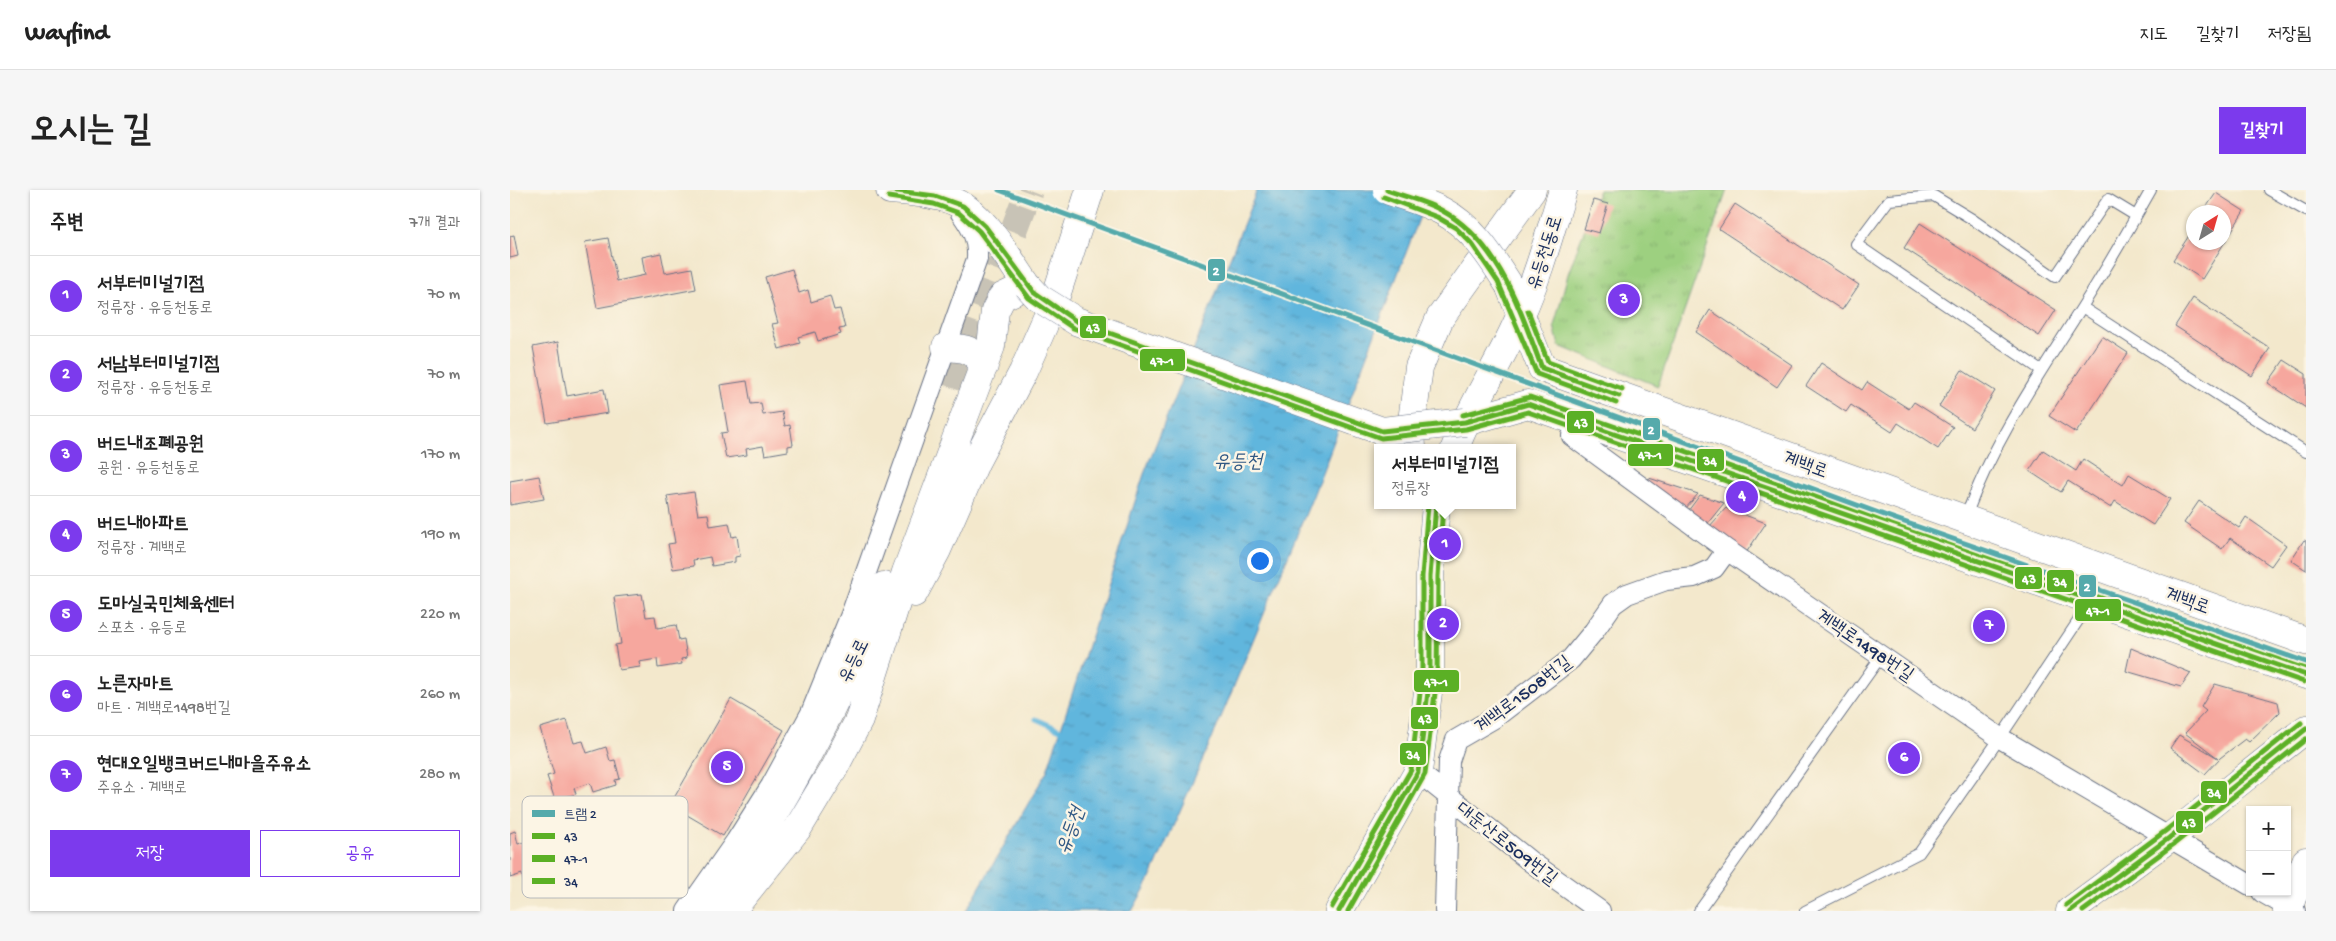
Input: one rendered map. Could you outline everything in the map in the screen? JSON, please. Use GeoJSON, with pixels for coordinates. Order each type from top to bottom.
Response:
{"type":"FeatureCollection","features":[{"type":"Feature","properties":{"kind":"main road","name":"계백로"},"geometry":{"type":"LineString","coordinates":[[890,190],[926,194],[952,200],[970,211],[983,224],[1027,285],[1039,298],[1076,321],[1382,431],[1465,422],[1528,404],[2306,675]]}},
{"type":"Feature","properties":{"kind":"main road"},"geometry":{"type":"LineString","coordinates":[[880,656],[937,550],[976,461],[1023,372],[1054,302],[1090,190]]}},
{"type":"Feature","properties":{"kind":"main road","name":"계백로"},"geometry":{"type":"LineString","coordinates":[[1387,190],[1442,210],[1467,227],[1490,256],[1509,285],[1542,368],[2306,641]]}},
{"type":"Feature","properties":{"kind":"main road"},"geometry":{"type":"LineString","coordinates":[[1412,444],[1411,429],[1419,367],[1440,318],[1532,190]]}},
{"type":"Feature","properties":{"kind":"main road","name":"유등천동로"},"geometry":{"type":"LineString","coordinates":[[1457,444],[1465,422],[1521,314],[1543,256],[1563,190]]}},
{"type":"Feature","properties":{"kind":"main road"},"geometry":{"type":"LineString","coordinates":[[880,656],[906,572],[991,346],[995,311],[1002,297],[1027,285]]}},
{"type":"Feature","properties":{"kind":"main road"},"geometry":{"type":"LineString","coordinates":[[946,347],[959,347],[975,353],[984,366]]}},
{"type":"Feature","properties":{"kind":"main road","name":"유등로"},"geometry":{"type":"LineString","coordinates":[[708,911],[793,779],[855,656],[872,620],[956,389]]}},
{"type":"Feature","properties":{"kind":"main road"},"geometry":{"type":"LineString","coordinates":[[1382,431],[1400,444]]}},
{"type":"Feature","properties":{"kind":"main road"},"geometry":{"type":"LineString","coordinates":[[1419,509],[1430,576]]}},
{"type":"Feature","properties":{"kind":"main road"},"geometry":{"type":"LineString","coordinates":[[1338,911],[1418,772],[1430,676],[1430,576],[1436,509]]}},
{"type":"Feature","properties":{"kind":"main road","name":"유등로"},"geometry":{"type":"LineString","coordinates":[[731,911],[798,828],[834,770],[859,720],[880,656]]}},
{"type":"Feature","properties":{"kind":"main road"},"geometry":{"type":"LineString","coordinates":[[2070,911],[2169,838],[2306,729]]}},
{"type":"Feature","properties":{"kind":"main road"},"geometry":{"type":"LineString","coordinates":[[2290,910],[2306,861]]}},
{"type":"Feature","properties":{"kind":"street"},"geometry":{"type":"LineString","coordinates":[[687,911],[736,841],[771,786],[811,713],[852,612],[977,258],[978,243],[971,226],[952,200]]}},
{"type":"Feature","properties":{"kind":"street","name":"계백로1498번길"},"geometry":{"type":"LineString","coordinates":[[1572,436],[1727,550],[2000,738],[2246,883]]}},
{"type":"Feature","properties":{"kind":"street","name":"계백로1508번길"},"geometry":{"type":"LineString","coordinates":[[1445,911],[1449,761],[1456,740],[1494,718],[1571,659],[1613,604],[1626,594],[1666,580],[1694,577],[1714,568],[1727,550]]}},
{"type":"Feature","properties":{"kind":"street","name":"대둔산로509번길"},"geometry":{"type":"LineString","coordinates":[[1418,772],[1530,862],[1600,911]]}},
{"type":"Feature","properties":{"kind":"street"},"geometry":{"type":"LineString","coordinates":[[2268,896],[2290,910]]}},
{"type":"Feature","properties":{"kind":"lane"},"geometry":{"type":"LineString","coordinates":[[1964,520],[1977,485],[2041,370],[2082,307],[2152,190]]}},
{"type":"Feature","properties":{"kind":"lane"},"geometry":{"type":"LineString","coordinates":[[2269,190],[2306,212]]}},
{"type":"Feature","properties":{"kind":"lane"},"geometry":{"type":"LineString","coordinates":[[2041,370],[1856,244],[1889,200],[1934,196],[2055,277],[2108,199],[2136,216]]}},
{"type":"Feature","properties":{"kind":"lane"},"geometry":{"type":"LineString","coordinates":[[2082,307],[2306,452]]}},
{"type":"Feature","properties":{"kind":"lane"},"geometry":{"type":"LineString","coordinates":[[1805,911],[1919,853],[2000,738],[2078,621],[2088,599]]}},
{"type":"Feature","properties":{"kind":"lane"},"geometry":{"type":"LineString","coordinates":[[1700,911],[1882,655]]}},
{"type":"Feature","properties":{"kind":"green space"},"geometry":{"type":"Polygon","coordinates":[[[1599,190],[1727,190],[1658,386],[1559,346],[1554,326],[1568,274],[1599,190]]]}},
{"type":"Feature","properties":{"kind":"water","name":"유등천"},"geometry":{"type":"Polygon","coordinates":[[[1257,190],[1430,190],[1313,496],[1217,727],[1149,881],[1132,911],[966,911],[1047,771],[1144,474],[1257,190]]]}},
{"type":"Feature","properties":{"kind":"building"},"geometry":{"type":"Polygon","coordinates":[[[2216,193],[2244,211],[2231,232],[2231,205],[2208,205],[2216,193]]]}},
{"type":"Feature","properties":{"kind":"building"},"geometry":{"type":"Polygon","coordinates":[[[1593,200],[1608,204],[1599,233],[1584,229],[1593,200]]]}},
{"type":"Feature","properties":{"kind":"building"},"geometry":{"type":"Polygon","coordinates":[[[1735,204],[1859,285],[1842,310],[1719,229],[1735,204]]]}},
{"type":"Feature","properties":{"kind":"building"},"geometry":{"type":"Polygon","coordinates":[[[1920,223],[2056,310],[2039,336],[1904,248],[1920,223]]]}},
{"type":"Feature","properties":{"kind":"building"},"geometry":{"type":"Polygon","coordinates":[[[514,235],[518,256],[510,258],[510,236],[514,235]]]}},
{"type":"Feature","properties":{"kind":"building"},"geometry":{"type":"Polygon","coordinates":[[[608,238],[617,281],[645,275],[642,257],[661,253],[665,273],[692,268],[696,289],[597,308],[585,242],[608,238]]]}},
{"type":"Feature","properties":{"kind":"building"},"geometry":{"type":"Polygon","coordinates":[[[2186,240],[2186,250],[2220,250],[2202,279],[2173,260],[2186,240]]]}},
{"type":"Feature","properties":{"kind":"building"},"geometry":{"type":"Polygon","coordinates":[[[792,269],[799,293],[808,290],[811,302],[830,296],[834,310],[840,309],[845,328],[839,329],[841,334],[818,341],[815,332],[798,337],[800,343],[779,349],[772,324],[778,323],[765,277],[792,269]]]}},
{"type":"Feature","properties":{"kind":"building"},"geometry":{"type":"Polygon","coordinates":[[[2193,298],[2270,348],[2252,376],[2175,326],[2193,298]]]}},
{"type":"Feature","properties":{"kind":"building"},"geometry":{"type":"Polygon","coordinates":[[[1710,310],[1792,365],[1777,387],[1696,332],[1710,310]]]}},
{"type":"Feature","properties":{"kind":"building"},"geometry":{"type":"Polygon","coordinates":[[[2102,336],[2128,353],[2076,433],[2049,416],[2102,336]]]}},
{"type":"Feature","properties":{"kind":"building"},"geometry":{"type":"Polygon","coordinates":[[[558,342],[567,396],[604,389],[608,413],[547,423],[533,347],[558,342]]]}},
{"type":"Feature","properties":{"kind":"building"},"geometry":{"type":"Polygon","coordinates":[[[2284,360],[2306,374],[2306,408],[2268,383],[2284,360]]]}},
{"type":"Feature","properties":{"kind":"building"},"geometry":{"type":"Polygon","coordinates":[[[1821,363],[1862,390],[1867,382],[1909,409],[1914,402],[1953,427],[1938,449],[1898,423],[1892,432],[1851,405],[1846,412],[1806,386],[1821,363]]]}},
{"type":"Feature","properties":{"kind":"building"},"geometry":{"type":"Polygon","coordinates":[[[1962,370],[1995,391],[1972,428],[1939,406],[1962,370]]]}},
{"type":"Feature","properties":{"kind":"building"},"geometry":{"type":"Polygon","coordinates":[[[747,381],[751,404],[761,403],[763,415],[782,412],[785,426],[790,425],[793,445],[788,446],[788,451],[765,455],[763,446],[746,449],[747,455],[726,458],[721,433],[728,432],[720,385],[747,381]]]}},
{"type":"Feature","properties":{"kind":"building"},"geometry":{"type":"Polygon","coordinates":[[[2043,450],[2076,471],[2083,459],[2123,485],[2129,474],[2170,499],[2153,525],[2115,501],[2111,508],[2068,481],[2061,492],[2029,471],[2043,450]]]}},
{"type":"Feature","properties":{"kind":"building"},"geometry":{"type":"Polygon","coordinates":[[[539,476],[544,499],[510,505],[510,481],[539,476]]]}},
{"type":"Feature","properties":{"kind":"building"},"geometry":{"type":"Polygon","coordinates":[[[1649,478],[1698,494],[1685,509],[1644,484],[1649,478]]]}},
{"type":"Feature","properties":{"kind":"building"},"geometry":{"type":"Polygon","coordinates":[[[694,492],[698,515],[708,514],[710,526],[729,523],[732,537],[737,536],[740,556],[735,557],[735,562],[712,566],[710,557],[693,560],[694,566],[673,569],[668,544],[675,543],[667,496],[694,492]]]}},
{"type":"Feature","properties":{"kind":"building"},"geometry":{"type":"Polygon","coordinates":[[[1700,495],[1724,503],[1707,524],[1688,511],[1700,495]]]}},
{"type":"Feature","properties":{"kind":"building"},"geometry":{"type":"Polygon","coordinates":[[[2199,501],[2239,528],[2246,517],[2286,545],[2271,566],[2230,538],[2222,549],[2184,523],[2199,501]]]}},
{"type":"Feature","properties":{"kind":"building"},"geometry":{"type":"Polygon","coordinates":[[[1726,508],[1766,523],[1746,553],[1709,527],[1726,508]]]}},
{"type":"Feature","properties":{"kind":"building"},"geometry":{"type":"Polygon","coordinates":[[[2304,540],[2306,541],[2306,570],[2291,560],[2304,540]]]}},
{"type":"Feature","properties":{"kind":"building"},"geometry":{"type":"Polygon","coordinates":[[[642,594],[646,617],[655,616],[657,628],[676,625],[679,640],[684,639],[687,658],[681,659],[682,664],[658,668],[657,659],[639,662],[640,667],[619,670],[615,645],[621,644],[614,597],[642,594]]]}},
{"type":"Feature","properties":{"kind":"building"},"geometry":{"type":"Polygon","coordinates":[[[2131,648],[2191,673],[2181,687],[2126,671],[2131,648]]]}},
{"type":"Feature","properties":{"kind":"building"},"geometry":{"type":"Polygon","coordinates":[[[2215,684],[2278,702],[2280,712],[2249,742],[2245,739],[2220,758],[2205,774],[2170,748],[2179,735],[2218,758],[2185,733],[2206,711],[2201,707],[2215,684]]]}},
{"type":"Feature","properties":{"kind":"building"},"geometry":{"type":"Polygon","coordinates":[[[731,699],[784,730],[723,836],[688,816],[688,796],[675,796],[731,699]]]}},
{"type":"Feature","properties":{"kind":"building"},"geometry":{"type":"Polygon","coordinates":[[[567,720],[574,743],[583,741],[587,753],[606,747],[610,761],[615,760],[620,779],[615,780],[616,785],[593,792],[590,783],[574,788],[576,794],[554,796],[547,776],[554,774],[540,728],[567,720]]]}},
{"type":"Feature","properties":{"kind":"building"},"geometry":{"type":"Polygon","coordinates":[[[515,831],[518,844],[522,843],[522,874],[510,878],[510,833],[515,831]]]}},
{"type":"Feature","properties":{"kind":"waterway"},"geometry":{"type":"LineString","coordinates":[[1036,719],[1065,732]]}},
{"type":"Feature","properties":{"kind":"tunnel"},"geometry":{"type":"LineString","coordinates":[[955,389],[1029,190]]}},
{"type":"Feature","properties":{"kind":"tram line","name":"2"},"geometry":{"type":"LineString","coordinates":[[999,190],[1887,516],[2306,662]]}},
{"type":"Feature","properties":{"kind":"transit line","name":"43"},"geometry":{"type":"LineString","coordinates":[[890,190],[935,196],[963,206],[985,226],[1034,292],[1076,321],[1382,431],[1465,422],[1528,404],[2306,675]]}},
{"type":"Feature","properties":{"kind":"transit line","name":"43"},"geometry":{"type":"LineString","coordinates":[[1387,190],[1441,210],[1461,223],[1478,240],[1493,258],[1505,279],[1516,301],[1542,368],[1619,396]]}},
{"type":"Feature","properties":{"kind":"transit line","name":"47-1"},"geometry":{"type":"LineString","coordinates":[[889,197],[934,204],[959,213],[979,231],[1029,298],[1073,328],[1381,438],[1466,429],[1528,412],[2304,682]]}},
{"type":"Feature","properties":{"kind":"transit line","name":"47-1"},"geometry":{"type":"LineString","coordinates":[[1384,197],[1437,217],[1456,228],[1472,244],[1498,282],[1537,374],[1616,403]]}},
{"type":"Feature","properties":{"kind":"transit line","name":"34"},"geometry":{"type":"LineString","coordinates":[[1528,311],[1548,362],[1622,389]]}},
{"type":"Feature","properties":{"kind":"transit line","name":"34"},"geometry":{"type":"LineString","coordinates":[[1463,415],[1530,397],[2306,667]]}},
{"type":"Feature","properties":{"kind":"transit line","name":"34"},"geometry":{"type":"LineString","coordinates":[[1332,907],[1411,770],[1422,676],[1422,576],[1428,509]]}},
{"type":"Feature","properties":{"kind":"transit line","name":"43"},"geometry":{"type":"LineString","coordinates":[[1339,911],[1418,772],[1430,676],[1430,576],[1436,509]]}},
{"type":"Feature","properties":{"kind":"transit line","name":"47-1"},"geometry":{"type":"LineString","coordinates":[[1348,911],[1425,774],[1437,677],[1438,576],[1443,509]]}},
{"type":"Feature","properties":{"kind":"transit line","name":"34"},"geometry":{"type":"LineString","coordinates":[[2066,905],[2164,832],[2301,723]]}},
{"type":"Feature","properties":{"kind":"transit line","name":"43"},"geometry":{"type":"LineString","coordinates":[[2070,911],[2169,838],[2306,729]]}},
{"type":"Feature","properties":{"kind":"transit line","name":"47-1"},"geometry":{"type":"LineString","coordinates":[[2083,911],[2174,844],[2306,739]]}},
{"type":"Feature","properties":{"kind":"place","name":"버드내조폐공원"},"geometry":{"type":"Point","coordinates":[1624,300]}},
{"type":"Feature","properties":{"kind":"place","name":"버드내아파트"},"geometry":{"type":"Point","coordinates":[1742,497]}},
{"type":"Feature","properties":{"kind":"place","name":"서부터미널기점"},"geometry":{"type":"Point","coordinates":[1445,544]}},
{"type":"Feature","properties":{"kind":"place","name":"서남부터미널기점"},"geometry":{"type":"Point","coordinates":[1443,624]}},
{"type":"Feature","properties":{"kind":"place","name":"현대오일뱅크버드내마을주유소"},"geometry":{"type":"Point","coordinates":[1989,626]}},
{"type":"Feature","properties":{"kind":"place","name":"노른자마트"},"geometry":{"type":"Point","coordinates":[1904,758]}},
{"type":"Feature","properties":{"kind":"place","name":"도마실국민체육센터"},"geometry":{"type":"Point","coordinates":[727,767]}}]}
